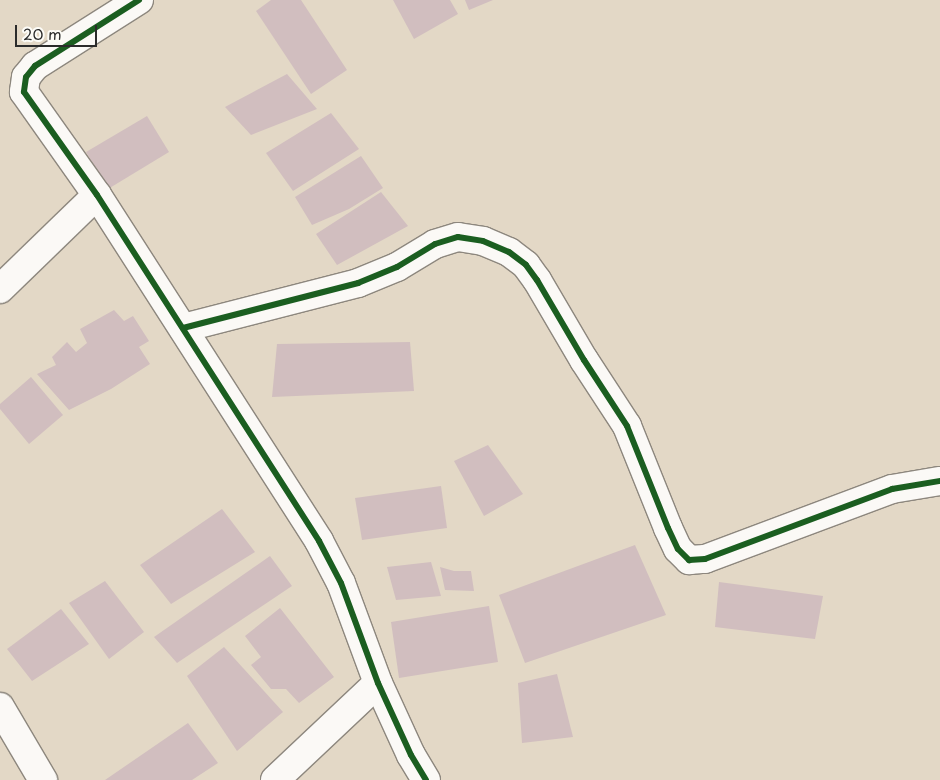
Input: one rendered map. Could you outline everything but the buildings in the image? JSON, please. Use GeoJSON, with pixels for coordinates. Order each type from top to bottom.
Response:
{"type":"FeatureCollection","features":[{"type":"Feature","properties":{"kind":"street"},"geometry":{"type":"LineString","coordinates":[[139,0],[35,66],[26,77],[24,92],[98,195],[319,542],[341,583],[378,683],[411,755],[426,780]]}},
{"type":"Feature","properties":{"kind":"street"},"geometry":{"type":"LineString","coordinates":[[0,289],[98,195]]}},
{"type":"Feature","properties":{"kind":"street"},"geometry":{"type":"LineString","coordinates":[[183,328],[358,283],[397,266],[435,244],[458,237],[483,241],[508,252],[526,265],[537,280],[584,360],[627,426],[668,528],[678,549],[690,560],[706,560],[892,489],[940,481]]}},
{"type":"Feature","properties":{"kind":"street"},"geometry":{"type":"LineString","coordinates":[[275,780],[378,683]]}},
{"type":"Feature","properties":{"kind":"street"},"geometry":{"type":"LineString","coordinates":[[0,707],[44,780]]}},
{"type":"Feature","properties":{"kind":"cycle path"},"geometry":{"type":"LineString","coordinates":[[139,0],[35,66],[26,77],[24,92],[97,195],[319,541],[341,583],[378,683],[411,755],[426,780]]}},
{"type":"Feature","properties":{"kind":"cycle path"},"geometry":{"type":"LineString","coordinates":[[183,328],[358,283],[397,267],[435,244],[458,237],[483,241],[509,252],[526,265],[537,280],[584,360],[627,426],[668,528],[678,549],[689,560],[705,559],[892,489],[940,481]]}}]}
